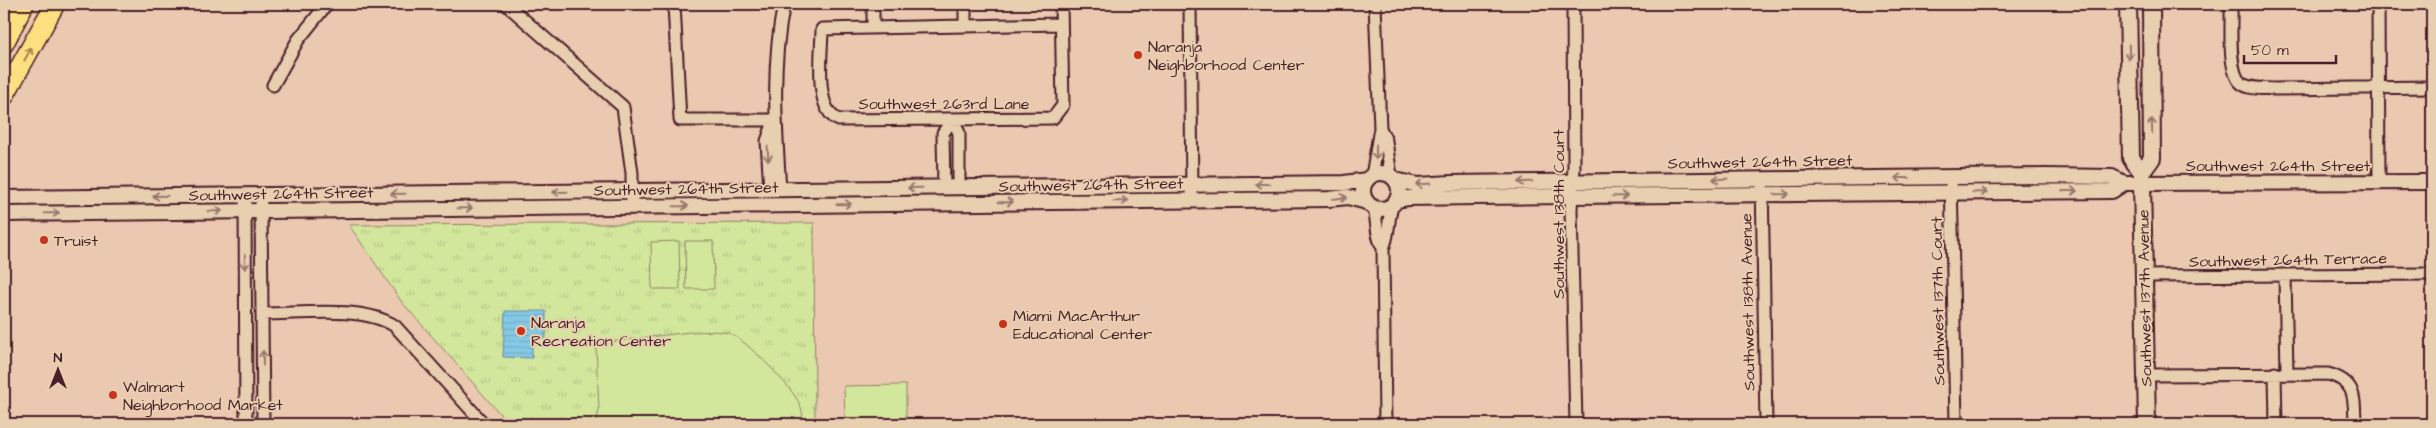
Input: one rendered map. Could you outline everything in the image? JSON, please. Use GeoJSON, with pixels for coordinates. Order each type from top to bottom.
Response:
{"type":"FeatureCollection","features":[{"type":"Feature","properties":{"kind":"highway"},"geometry":{"type":"LineString","coordinates":[[4,43],[24,4]]}},
{"type":"Feature","properties":{"kind":"highway"},"geometry":{"type":"LineString","coordinates":[[4,96],[55,4]]}},
{"type":"Feature","properties":{"kind":"main road","name":"Southwest 137th Avenue"},"geometry":{"type":"LineString","coordinates":[[2128,4],[2131,158],[2142,178],[2147,424]]}},
{"type":"Feature","properties":{"kind":"main road","name":"Southwest 137th Avenue"},"geometry":{"type":"LineString","coordinates":[[2142,178],[2152,158],[2151,4]]}},
{"type":"Feature","properties":{"kind":"street"},"geometry":{"type":"LineString","coordinates":[[273,85],[298,40],[328,4]]}},
{"type":"Feature","properties":{"kind":"street"},"geometry":{"type":"LineString","coordinates":[[506,4],[623,108],[632,206]]}},
{"type":"Feature","properties":{"kind":"street"},"geometry":{"type":"LineString","coordinates":[[674,4],[680,120],[775,120]]}},
{"type":"Feature","properties":{"kind":"street"},"geometry":{"type":"LineString","coordinates":[[775,190],[780,157],[775,120],[780,25],[784,4]]}},
{"type":"Feature","properties":{"kind":"street"},"geometry":{"type":"LineString","coordinates":[[873,4],[873,28],[1060,24],[1060,4]]}},
{"type":"Feature","properties":{"kind":"street"},"geometry":{"type":"LineString","coordinates":[[965,26],[966,4]]}},
{"type":"Feature","properties":{"kind":"street"},"geometry":{"type":"LineString","coordinates":[[1190,4],[1192,200]]}},
{"type":"Feature","properties":{"kind":"street"},"geometry":{"type":"LineString","coordinates":[[1375,4],[1380,128],[1370,178],[1364,188],[1377,222],[1378,239],[1383,248]]}},
{"type":"Feature","properties":{"kind":"street","name":"Southwest 138th Court"},"geometry":{"type":"LineString","coordinates":[[1573,4],[1574,181],[1571,196],[1576,424]]}},
{"type":"Feature","properties":{"kind":"street"},"geometry":{"type":"LineString","coordinates":[[2231,4],[2232,68],[2240,82],[2250,87],[2275,89],[2432,87]]}},
{"type":"Feature","properties":{"kind":"street"},"geometry":{"type":"LineString","coordinates":[[2378,4],[2380,87],[2379,182]]}},
{"type":"Feature","properties":{"kind":"street","name":"Southwest 263rd Lane"},"geometry":{"type":"LineString","coordinates":[[873,28],[822,30],[822,95],[826,108],[836,119],[1054,118],[1063,105],[1060,24]]}},
{"type":"Feature","properties":{"kind":"street"},"geometry":{"type":"LineString","coordinates":[[953,119],[959,133],[959,188]]}},
{"type":"Feature","properties":{"kind":"street"},"geometry":{"type":"LineString","coordinates":[[944,188],[943,133],[953,119]]}},
{"type":"Feature","properties":{"kind":"street"},"geometry":{"type":"LineString","coordinates":[[1380,128],[1386,141],[1393,178],[1399,190],[1388,221],[1387,239],[1383,248],[1385,424]]}},
{"type":"Feature","properties":{"kind":"street"},"geometry":{"type":"LineString","coordinates":[[944,155],[959,154]]}},
{"type":"Feature","properties":{"kind":"street"},"geometry":{"type":"LineString","coordinates":[[1370,178],[1381,173],[1393,178]]}},
{"type":"Feature","properties":{"kind":"street","name":"Southwest 264th Street"},"geometry":{"type":"LineString","coordinates":[[1393,178],[1418,185],[1574,181],[1951,177],[2112,177],[2124,183]]}},
{"type":"Feature","properties":{"kind":"street","name":"Southwest 137th Court"},"geometry":{"type":"LineString","coordinates":[[1951,177],[1956,424]]}},
{"type":"Feature","properties":{"kind":"street","name":"Southwest 264th Street"},"geometry":{"type":"LineString","coordinates":[[4,198],[1344,184],[1370,178]]}},
{"type":"Feature","properties":{"kind":"street","name":"Southwest 264th Street"},"geometry":{"type":"LineString","coordinates":[[1394,202],[1418,198],[2112,191],[2124,183],[2142,178],[2432,182]]}},
{"type":"Feature","properties":{"kind":"street","name":"Southwest 138th Avenue"},"geometry":{"type":"LineString","coordinates":[[1762,179],[1766,424]]}},
{"type":"Feature","properties":{"kind":"street"},"geometry":{"type":"LineString","coordinates":[[245,195],[246,424]]}},
{"type":"Feature","properties":{"kind":"street"},"geometry":{"type":"LineString","coordinates":[[261,195],[262,424]]}},
{"type":"Feature","properties":{"kind":"street","name":"Southwest 264th Street"},"geometry":{"type":"LineString","coordinates":[[4,214],[1329,199],[1348,196],[1370,204]]}},
{"type":"Feature","properties":{"kind":"street"},"geometry":{"type":"LineString","coordinates":[[1370,204],[1381,209],[1394,202]]}},
{"type":"Feature","properties":{"kind":"street","name":"Southwest 264th Terrace"},"geometry":{"type":"LineString","coordinates":[[2144,276],[2432,274]]}},
{"type":"Feature","properties":{"kind":"street"},"geometry":{"type":"LineString","coordinates":[[2276,424],[2281,373],[2285,275]]}},
{"type":"Feature","properties":{"kind":"street"},"geometry":{"type":"LineString","coordinates":[[263,314],[357,313],[386,320],[396,326],[484,424]]}},
{"type":"Feature","properties":{"kind":"street"},"geometry":{"type":"LineString","coordinates":[[2146,375],[2328,374],[2340,377],[2350,384],[2354,399],[2355,424]]}},
{"type":"Feature","properties":{"kind":"green space"},"geometry":{"type":"Polygon","coordinates":[[[814,223],[815,424],[509,424],[401,301],[349,225],[814,223]]]}},
{"type":"Feature","properties":{"kind":"green space"},"geometry":{"type":"Polygon","coordinates":[[[679,241],[680,289],[652,289],[651,242],[679,241]]]}},
{"type":"Feature","properties":{"kind":"green space"},"geometry":{"type":"Polygon","coordinates":[[[685,241],[713,241],[714,289],[686,289],[685,241]]]}},
{"type":"Feature","properties":{"kind":"green space"},"geometry":{"type":"Polygon","coordinates":[[[690,332],[724,332],[745,344],[789,388],[802,410],[802,424],[596,424],[599,410],[596,348],[600,343],[690,332]]]}},
{"type":"Feature","properties":{"kind":"green space"},"geometry":{"type":"Polygon","coordinates":[[[906,385],[906,419],[845,420],[844,386],[906,385]]]}},
{"type":"Feature","properties":{"kind":"water"},"geometry":{"type":"Polygon","coordinates":[[[505,311],[546,311],[546,338],[532,340],[532,358],[503,357],[505,311]]]}},
{"type":"Feature","properties":{"kind":"place","name":"Naranja Neighborhood Center"},"geometry":{"type":"Point","coordinates":[1138,55]}},
{"type":"Feature","properties":{"kind":"place","name":"Truist"},"geometry":{"type":"Point","coordinates":[44,240]}},
{"type":"Feature","properties":{"kind":"place","name":"Miami MacArthur Educational Center"},"geometry":{"type":"Point","coordinates":[1003,324]}},
{"type":"Feature","properties":{"kind":"place","name":"Naranja Recreation Center"},"geometry":{"type":"Point","coordinates":[521,331]}},
{"type":"Feature","properties":{"kind":"place","name":"Walmart Neighborhood Market"},"geometry":{"type":"Point","coordinates":[113,395]}}]}
